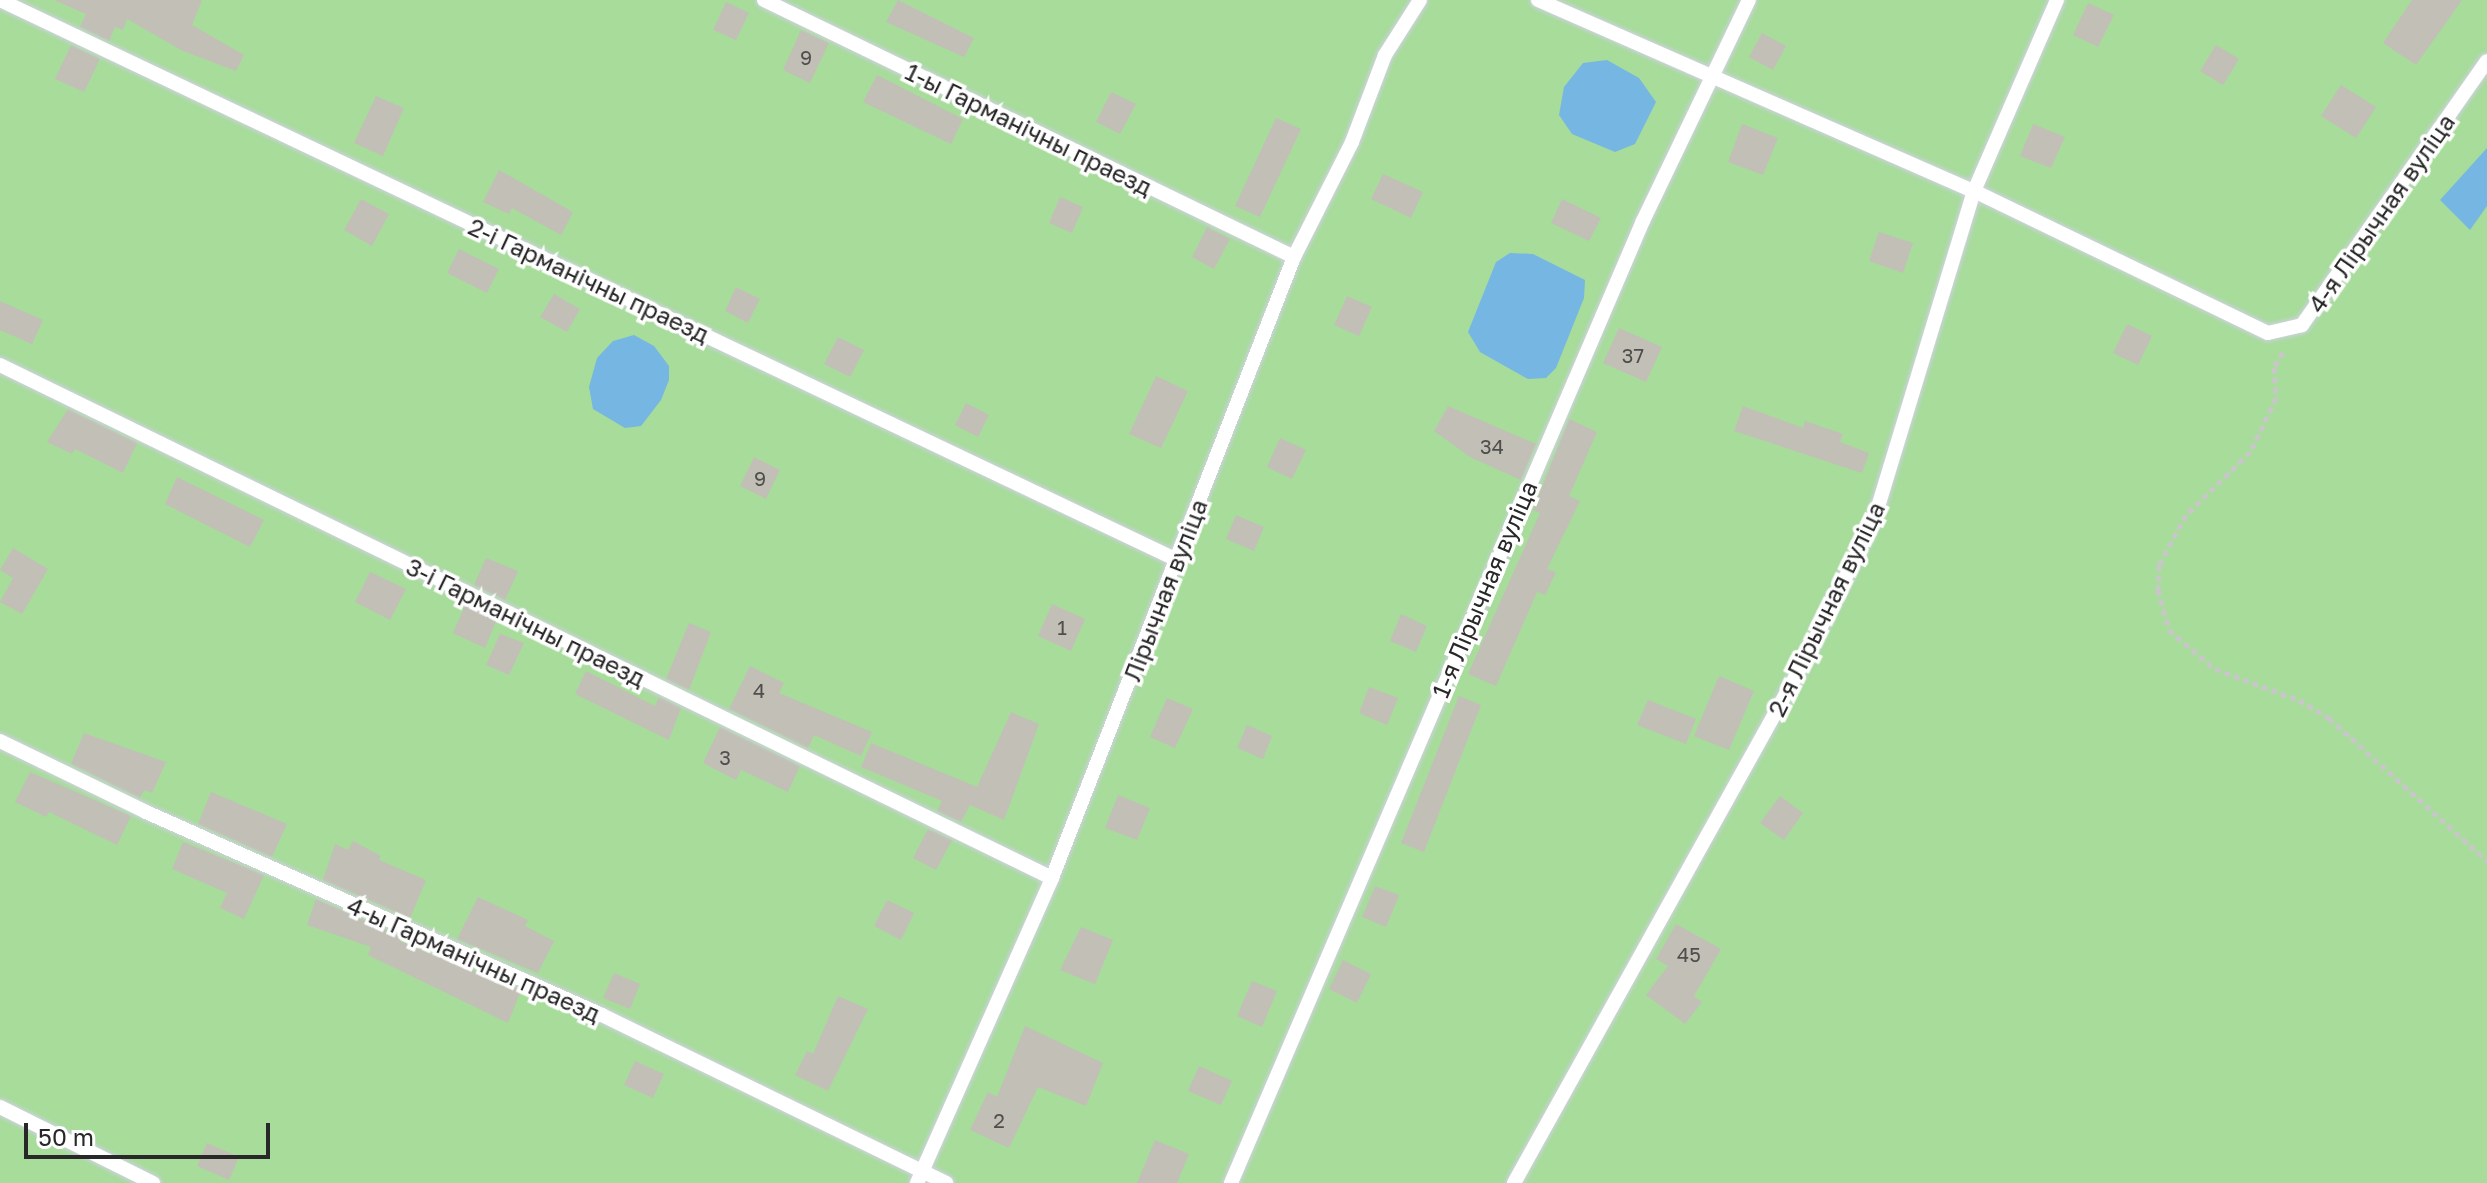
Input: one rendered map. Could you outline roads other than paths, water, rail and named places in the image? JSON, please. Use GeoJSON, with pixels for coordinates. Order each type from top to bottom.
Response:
{"type":"FeatureCollection","features":[{"type":"Feature","properties":{"kind":"lane","name":"2-і Гарманічны праезд"},"geometry":{"type":"LineString","coordinates":[[0,0],[1177,560]]}},
{"type":"Feature","properties":{"kind":"lane","name":"1-ы Гарманічны праезд"},"geometry":{"type":"LineString","coordinates":[[764,0],[1294,257]]}},
{"type":"Feature","properties":{"kind":"lane","name":"Лірычная вуліца"},"geometry":{"type":"LineString","coordinates":[[920,1177],[1052,878],[1294,257],[1352,142],[1385,55],[1420,0]]}},
{"type":"Feature","properties":{"kind":"lane"},"geometry":{"type":"LineString","coordinates":[[1538,0],[1713,80],[1974,191]]}},
{"type":"Feature","properties":{"kind":"lane","name":"1-я Лірычная вуліца"},"geometry":{"type":"LineString","coordinates":[[1231,1183],[1643,221],[1749,0]]}},
{"type":"Feature","properties":{"kind":"lane","name":"2-я Лірычная вуліца"},"geometry":{"type":"LineString","coordinates":[[1514,1183],[1802,665],[1874,520],[1974,191],[2057,0]]}},
{"type":"Feature","properties":{"kind":"lane","name":"4-я Лірычная вуліца"},"geometry":{"type":"LineString","coordinates":[[1974,191],[2268,333],[2302,325],[2487,61]]}},
{"type":"Feature","properties":{"kind":"lane","name":"3-і Гарманічны праезд"},"geometry":{"type":"LineString","coordinates":[[0,365],[1052,878]]}},
{"type":"Feature","properties":{"kind":"lane","name":"4-ы Гарманічны праезд"},"geometry":{"type":"LineString","coordinates":[[0,741],[146,812],[602,1015],[920,1177],[946,1183]]}},
{"type":"Feature","properties":{"kind":"lane"},"geometry":{"type":"LineString","coordinates":[[0,1107],[153,1183]]}},
{"type":"Feature","properties":{"kind":"water"},"geometry":{"type":"Polygon","coordinates":[[[1607,60],[1639,78],[1656,102],[1635,144],[1615,152],[1572,134],[1559,115],[1564,87],[1583,63],[1607,60]]]}},
{"type":"Feature","properties":{"kind":"water"},"geometry":{"type":"Polygon","coordinates":[[[2487,148],[2487,206],[2470,230],[2440,200],[2487,148]]]}},
{"type":"Feature","properties":{"kind":"water"},"geometry":{"type":"Polygon","coordinates":[[[1510,253],[1533,254],[1585,280],[1584,298],[1556,368],[1546,378],[1528,379],[1480,352],[1468,332],[1496,262],[1510,253]]]}},
{"type":"Feature","properties":{"kind":"water"},"geometry":{"type":"Polygon","coordinates":[[[634,335],[654,346],[669,366],[669,380],[661,400],[641,426],[625,428],[593,409],[589,387],[597,358],[613,341],[634,335]]]}}]}
